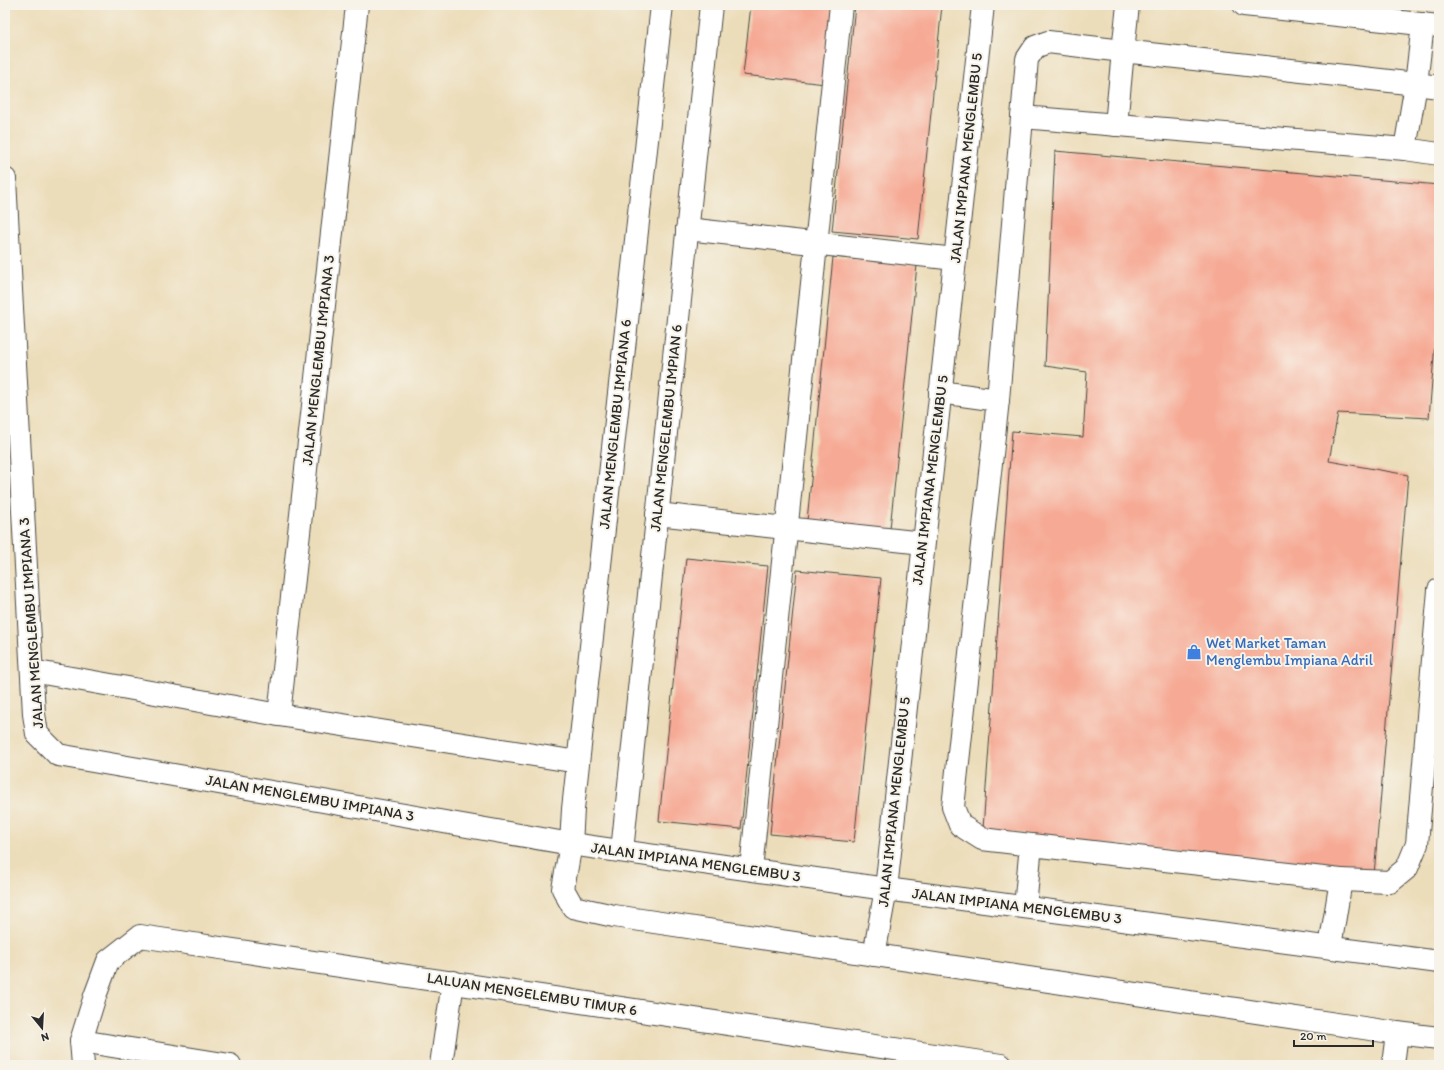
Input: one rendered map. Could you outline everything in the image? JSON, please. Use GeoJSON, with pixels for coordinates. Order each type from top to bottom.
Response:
{"type":"FeatureCollection","features":[{"type":"Feature","properties":{"kind":"street","name":"JALAN MENGLEMBU IMPIANA 3"},"geometry":{"type":"LineString","coordinates":[[279,715],[357,5]]}},
{"type":"Feature","properties":{"kind":"street","name":"JALAN MENGLEMBU IMPIANA 6"},"geometry":{"type":"LineString","coordinates":[[662,5],[572,809],[571,844],[563,889],[572,907],[614,916],[874,956]]}},
{"type":"Feature","properties":{"kind":"street","name":"JALAN MENGELEMBU IMPIAN 6"},"geometry":{"type":"LineString","coordinates":[[622,851],[711,5]]}},
{"type":"Feature","properties":{"kind":"street"},"geometry":{"type":"LineString","coordinates":[[751,870],[841,5]]}},
{"type":"Feature","properties":{"kind":"street","name":"JALAN IMPIANA MENGLEMBU 5"},"geometry":{"type":"LineString","coordinates":[[874,956],[886,889],[922,543],[983,5]]}},
{"type":"Feature","properties":{"kind":"street"},"geometry":{"type":"LineString","coordinates":[[1116,125],[1128,5]]}},
{"type":"Feature","properties":{"kind":"street"},"geometry":{"type":"LineString","coordinates":[[1244,5],[1431,25],[1416,84],[1405,149]]}},
{"type":"Feature","properties":{"kind":"street"},"geometry":{"type":"LineString","coordinates":[[1439,87],[1048,42],[1035,47],[1027,59],[998,400],[953,806],[960,825],[982,839],[1341,880],[1390,882],[1407,868],[1417,844],[1439,590]]}},
{"type":"Feature","properties":{"kind":"street"},"geometry":{"type":"LineString","coordinates":[[1022,117],[1405,149],[1439,154]]}},
{"type":"Feature","properties":{"kind":"street","name":"JALAN MENGLEMBU IMPIANA 3"},"geometry":{"type":"LineString","coordinates":[[5,179],[34,714],[37,734],[58,755],[571,844]]}},
{"type":"Feature","properties":{"kind":"street"},"geometry":{"type":"LineString","coordinates":[[687,229],[955,259]]}},
{"type":"Feature","properties":{"kind":"street"},"geometry":{"type":"LineString","coordinates":[[940,392],[998,400]]}},
{"type":"Feature","properties":{"kind":"street"},"geometry":{"type":"LineString","coordinates":[[657,514],[922,543]]}},
{"type":"Feature","properties":{"kind":"street"},"geometry":{"type":"LineString","coordinates":[[32,671],[279,715],[578,762]]}},
{"type":"Feature","properties":{"kind":"street","name":"JALAN IMPIANA MENGLEMBU 3"},"geometry":{"type":"LineString","coordinates":[[571,844],[886,889],[1439,962]]}},
{"type":"Feature","properties":{"kind":"street"},"geometry":{"type":"LineString","coordinates":[[1025,907],[1031,845]]}},
{"type":"Feature","properties":{"kind":"street"},"geometry":{"type":"LineString","coordinates":[[1330,947],[1341,880]]}},
{"type":"Feature","properties":{"kind":"street","name":"LALUAN MENGELEMBU TIMUR 6"},"geometry":{"type":"LineString","coordinates":[[81,1041],[108,961],[140,936],[1001,1065]]}},
{"type":"Feature","properties":{"kind":"street"},"geometry":{"type":"LineString","coordinates":[[874,956],[1439,1038]]}},
{"type":"Feature","properties":{"kind":"street"},"geometry":{"type":"LineString","coordinates":[[441,1065],[453,982]]}},
{"type":"Feature","properties":{"kind":"street"},"geometry":{"type":"LineString","coordinates":[[1394,1065],[1397,1033]]}},
{"type":"Feature","properties":{"kind":"street"},"geometry":{"type":"LineString","coordinates":[[83,1065],[81,1041],[230,1065]]}},
{"type":"Feature","properties":{"kind":"building"},"geometry":{"type":"Polygon","coordinates":[[[751,5],[835,5],[826,84],[743,75],[751,5]]]}},
{"type":"Feature","properties":{"kind":"building"},"geometry":{"type":"Polygon","coordinates":[[[855,5],[942,5],[918,239],[832,231],[855,5]]]}},
{"type":"Feature","properties":{"kind":"building","name":"Wet Market Taman Menglembu Impiana Adril"},"geometry":{"type":"Polygon","coordinates":[[[1055,151],[1439,185],[1439,293],[1429,418],[1338,413],[1329,461],[1408,475],[1374,875],[983,829],[1012,431],[1083,437],[1087,372],[1045,366],[1055,151]]]}},
{"type":"Feature","properties":{"kind":"building"},"geometry":{"type":"Polygon","coordinates":[[[833,257],[917,265],[890,529],[807,521],[833,257]]]}},
{"type":"Feature","properties":{"kind":"building"},"geometry":{"type":"Polygon","coordinates":[[[686,558],[768,566],[741,829],[659,821],[686,558]]]}},
{"type":"Feature","properties":{"kind":"building"},"geometry":{"type":"Polygon","coordinates":[[[797,570],[881,578],[854,842],[770,834],[797,570]]]}},
{"type":"Feature","properties":{"kind":"place","name":"Wet Market Taman Menglembu Impiana Adril"},"geometry":{"type":"Point","coordinates":[1194,652]}}]}
